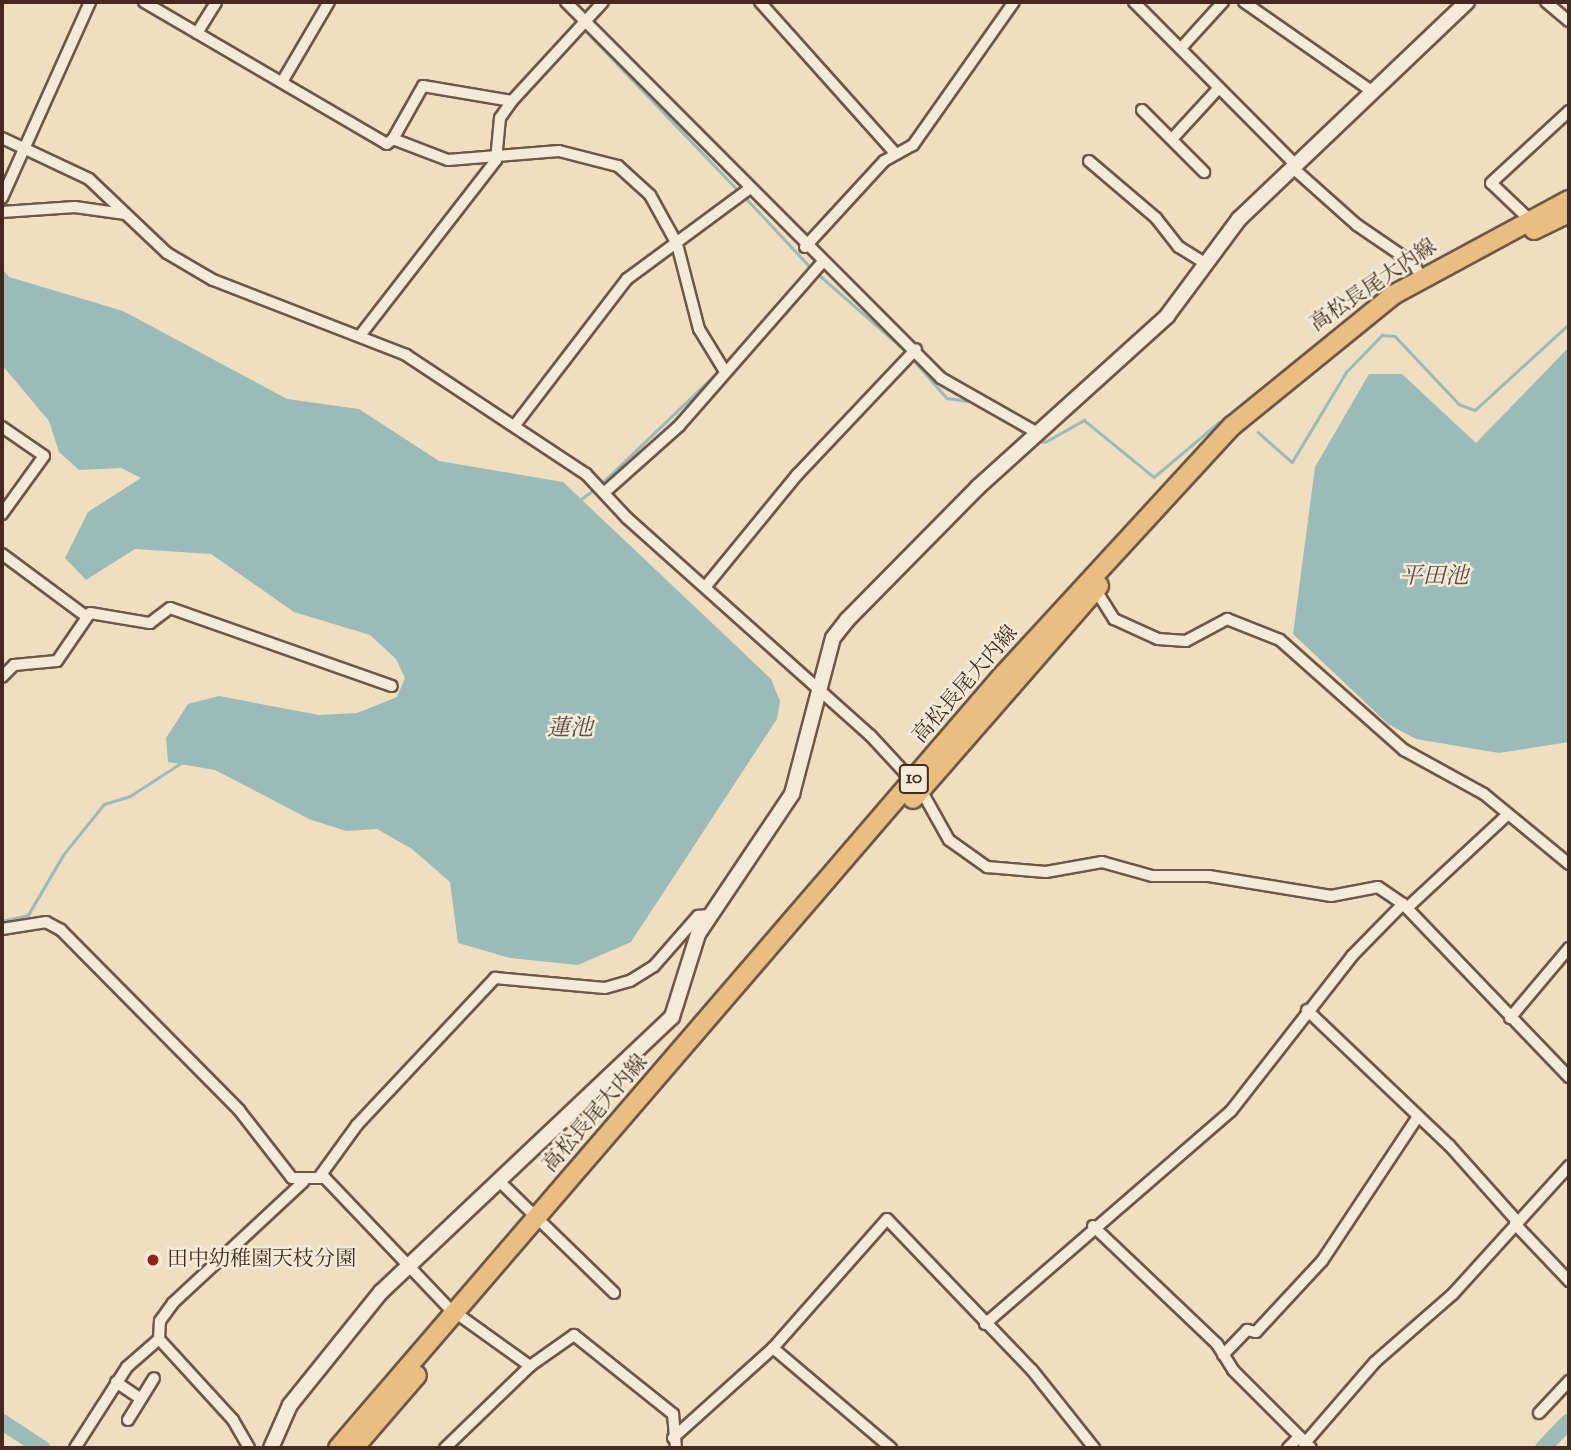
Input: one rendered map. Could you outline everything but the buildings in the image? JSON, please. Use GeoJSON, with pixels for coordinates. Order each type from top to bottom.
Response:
{"type":"FeatureCollection","features":[{"type":"Feature","properties":{"kind":"main road","name":"高松長尾大内線"},"geometry":{"type":"LineString","coordinates":[[338,1448],[460,1316],[1232,426],[1335,337],[1421,278],[1569,200]]}},
{"type":"Feature","properties":{"kind":"main road","name":"高松長尾大内線"},"geometry":{"type":"LineString","coordinates":[[917,786],[1093,586],[1240,433],[1342,346],[1461,267],[1569,213]]}},
{"type":"Feature","properties":{"kind":"main road","name":"高松長尾大内線"},"geometry":{"type":"LineString","coordinates":[[354,1448],[460,1316]]}},
{"type":"Feature","properties":{"kind":"street"},"geometry":{"type":"LineString","coordinates":[[2,198],[21,149],[90,2]]}},
{"type":"Feature","properties":{"kind":"street"},"geometry":{"type":"LineString","coordinates":[[144,2],[387,144],[393,139],[423,86],[512,102]]}},
{"type":"Feature","properties":{"kind":"street"},"geometry":{"type":"LineString","coordinates":[[197,33],[216,2]]}},
{"type":"Feature","properties":{"kind":"street"},"geometry":{"type":"LineString","coordinates":[[282,82],[329,2]]}},
{"type":"Feature","properties":{"kind":"street"},"geometry":{"type":"LineString","coordinates":[[566,2],[821,264],[866,297],[952,387],[999,406],[1038,433]]}},
{"type":"Feature","properties":{"kind":"street"},"geometry":{"type":"LineString","coordinates":[[362,333],[498,153],[500,118],[603,2]]}},
{"type":"Feature","properties":{"kind":"street"},"geometry":{"type":"LineString","coordinates":[[760,2],[896,154]]}},
{"type":"Feature","properties":{"kind":"street"},"geometry":{"type":"LineString","coordinates":[[805,247],[896,154],[913,145],[1014,2]]}},
{"type":"Feature","properties":{"kind":"street"},"geometry":{"type":"LineString","coordinates":[[1135,2],[1182,47],[1218,89],[1295,167],[1357,225],[1415,264],[1421,278]]}},
{"type":"Feature","properties":{"kind":"street"},"geometry":{"type":"LineString","coordinates":[[1182,47],[1223,2]]}},
{"type":"Feature","properties":{"kind":"street"},"geometry":{"type":"LineString","coordinates":[[1244,2],[1373,92]]}},
{"type":"Feature","properties":{"kind":"street"},"geometry":{"type":"LineString","coordinates":[[271,1448],[281,1420],[317,1368],[407,1264],[672,1017],[709,915],[792,794],[833,638],[847,620],[1038,433],[1167,316],[1203,262],[1295,167],[1467,2]]}},
{"type":"Feature","properties":{"kind":"street"},"geometry":{"type":"LineString","coordinates":[[1546,2],[1569,22]]}},
{"type":"Feature","properties":{"kind":"street"},"geometry":{"type":"LineString","coordinates":[[1172,139],[1218,89]]}},
{"type":"Feature","properties":{"kind":"street"},"geometry":{"type":"LineString","coordinates":[[1142,110],[1204,172]]}},
{"type":"Feature","properties":{"kind":"street"},"geometry":{"type":"LineString","coordinates":[[1530,219],[1491,183],[1569,111]]}},
{"type":"Feature","properties":{"kind":"street"},"geometry":{"type":"LineString","coordinates":[[2,138],[89,179],[167,253],[213,280],[362,333],[514,425],[601,487],[819,688],[917,786],[950,840],[996,870],[1046,872],[1102,862],[1152,876],[1209,876],[1331,896],[1378,887],[1405,906],[1569,1077]]}},
{"type":"Feature","properties":{"kind":"street"},"geometry":{"type":"LineString","coordinates":[[393,139],[448,160],[498,153],[602,157],[650,195],[677,244],[699,329],[723,367]]}},
{"type":"Feature","properties":{"kind":"street"},"geometry":{"type":"LineString","coordinates":[[1089,161],[1156,218],[1179,247],[1203,262]]}},
{"type":"Feature","properties":{"kind":"street"},"geometry":{"type":"LineString","coordinates":[[514,425],[627,279],[749,189]]}},
{"type":"Feature","properties":{"kind":"street"},"geometry":{"type":"LineString","coordinates":[[2,212],[75,207],[124,214]]}},
{"type":"Feature","properties":{"kind":"street"},"geometry":{"type":"LineString","coordinates":[[601,487],[679,426],[723,367],[821,264]]}},
{"type":"Feature","properties":{"kind":"street"},"geometry":{"type":"LineString","coordinates":[[706,586],[797,475],[916,349]]}},
{"type":"Feature","properties":{"kind":"street"},"geometry":{"type":"LineString","coordinates":[[2,427],[44,456],[2,514]]}},
{"type":"Feature","properties":{"kind":"street"},"geometry":{"type":"LineString","coordinates":[[2,554],[83,615],[150,623],[170,608],[392,686]]}},
{"type":"Feature","properties":{"kind":"street"},"geometry":{"type":"LineString","coordinates":[[1093,586],[1114,619],[1158,639],[1186,640],[1227,619],[1280,640],[1404,750],[1484,794],[1506,816],[1569,864]]}},
{"type":"Feature","properties":{"kind":"street"},"geometry":{"type":"LineString","coordinates":[[2,677],[14,665],[57,661],[83,615]]}},
{"type":"Feature","properties":{"kind":"street"},"geometry":{"type":"LineString","coordinates":[[985,1324],[1093,1226],[1231,1111],[1307,1010],[1405,906],[1506,816]]}},
{"type":"Feature","properties":{"kind":"street"},"geometry":{"type":"LineString","coordinates":[[75,1448],[116,1382],[159,1339],[160,1321],[173,1303],[303,1182],[320,1176],[357,1125],[495,978],[592,988],[631,981],[654,966],[698,916],[709,915]]}},
{"type":"Feature","properties":{"kind":"street"},"geometry":{"type":"LineString","coordinates":[[2,929],[46,922],[61,930],[239,1110],[278,1164],[303,1182]]}},
{"type":"Feature","properties":{"kind":"street"},"geometry":{"type":"LineString","coordinates":[[1510,1018],[1569,948]]}},
{"type":"Feature","properties":{"kind":"street"},"geometry":{"type":"LineString","coordinates":[[1307,1010],[1417,1118],[1569,1281]]}},
{"type":"Feature","properties":{"kind":"street"},"geometry":{"type":"LineString","coordinates":[[1223,1355],[1247,1330],[1256,1332],[1322,1261],[1417,1118]]}},
{"type":"Feature","properties":{"kind":"street"},"geometry":{"type":"LineString","coordinates":[[1287,1448],[1305,1444],[1375,1362],[1422,1324],[1569,1166]]}},
{"type":"Feature","properties":{"kind":"street"},"geometry":{"type":"LineString","coordinates":[[320,1176],[460,1316],[530,1366]]}},
{"type":"Feature","properties":{"kind":"street"},"geometry":{"type":"LineString","coordinates":[[498,1180],[614,1293]]}},
{"type":"Feature","properties":{"kind":"street"},"geometry":{"type":"LineString","coordinates":[[674,1443],[773,1348],[887,1219],[1032,1370],[1094,1448]]}},
{"type":"Feature","properties":{"kind":"street"},"geometry":{"type":"LineString","coordinates":[[1093,1226],[1223,1355],[1305,1444]]}},
{"type":"Feature","properties":{"kind":"street"},"geometry":{"type":"LineString","coordinates":[[445,1448],[530,1366],[574,1335],[673,1414],[674,1443]]}},
{"type":"Feature","properties":{"kind":"street"},"geometry":{"type":"LineString","coordinates":[[159,1339],[233,1420],[249,1448]]}},
{"type":"Feature","properties":{"kind":"street"},"geometry":{"type":"LineString","coordinates":[[773,1348],[891,1448]]}},
{"type":"Feature","properties":{"kind":"street"},"geometry":{"type":"LineString","coordinates":[[128,1420],[154,1378]]}},
{"type":"Feature","properties":{"kind":"street"},"geometry":{"type":"LineString","coordinates":[[1539,1413],[1569,1381]]}},
{"type":"Feature","properties":{"kind":"street"},"geometry":{"type":"LineString","coordinates":[[116,1382],[141,1399]]}},
{"type":"Feature","properties":{"kind":"water","name":"蓮池"},"geometry":{"type":"Polygon","coordinates":[[[2,269],[9,277],[123,311],[287,399],[359,409],[439,461],[563,482],[771,679],[780,701],[777,719],[631,942],[578,965],[510,958],[458,943],[450,882],[412,849],[377,829],[346,831],[309,819],[215,770],[168,762],[166,738],[188,704],[219,696],[319,715],[357,713],[397,697],[405,678],[396,659],[370,635],[294,612],[211,554],[135,549],[86,580],[65,558],[88,512],[141,478],[121,468],[79,470],[59,452],[49,421],[2,365],[2,269]]]}},
{"type":"Feature","properties":{"kind":"water","name":"平田池"},"geometry":{"type":"Polygon","coordinates":[[[1569,347],[1569,742],[1499,753],[1416,739],[1388,724],[1293,634],[1315,467],[1369,374],[1402,374],[1476,443],[1569,347]]]}},
{"type":"Feature","properties":{"kind":"waterway"},"geometry":{"type":"LineString","coordinates":[[561,2],[579,25]]}},
{"type":"Feature","properties":{"kind":"waterway"},"geometry":{"type":"LineString","coordinates":[[584,29],[739,191]]}},
{"type":"Feature","properties":{"kind":"waterway"},"geometry":{"type":"LineString","coordinates":[[744,196],[813,270]]}},
{"type":"Feature","properties":{"kind":"waterway"},"geometry":{"type":"LineString","coordinates":[[818,274],[908,353]]}},
{"type":"Feature","properties":{"kind":"waterway"},"geometry":{"type":"LineString","coordinates":[[1258,432],[1292,462],[1346,372],[1382,335],[1395,336],[1459,404],[1475,410],[1569,324]]}},
{"type":"Feature","properties":{"kind":"waterway"},"geometry":{"type":"LineString","coordinates":[[724,365],[746,342]]}},
{"type":"Feature","properties":{"kind":"waterway"},"geometry":{"type":"LineString","coordinates":[[912,358],[947,398],[974,402]]}},
{"type":"Feature","properties":{"kind":"waterway"},"geometry":{"type":"LineString","coordinates":[[601,484],[720,370]]}},
{"type":"Feature","properties":{"kind":"waterway"},"geometry":{"type":"LineString","coordinates":[[1035,440],[1045,442],[1084,420],[1154,477],[1219,422]]}},
{"type":"Feature","properties":{"kind":"waterway"},"geometry":{"type":"LineString","coordinates":[[1010,423],[1027,435]]}},
{"type":"Feature","properties":{"kind":"waterway"},"geometry":{"type":"LineString","coordinates":[[581,499],[596,488]]}},
{"type":"Feature","properties":{"kind":"waterway"},"geometry":{"type":"LineString","coordinates":[[2,921],[28,915],[63,855],[104,804],[130,796],[181,763]]}},
{"type":"Feature","properties":{"kind":"waterway"},"geometry":{"type":"LineString","coordinates":[[1543,1448],[1569,1421]]}},
{"type":"Feature","properties":{"kind":"waterway"},"geometry":{"type":"LineString","coordinates":[[2,1422],[42,1448]]}},
{"type":"Feature","properties":{"kind":"place","name":"田中幼稚園天枝分園"},"geometry":{"type":"Point","coordinates":[153,1260]}}]}
